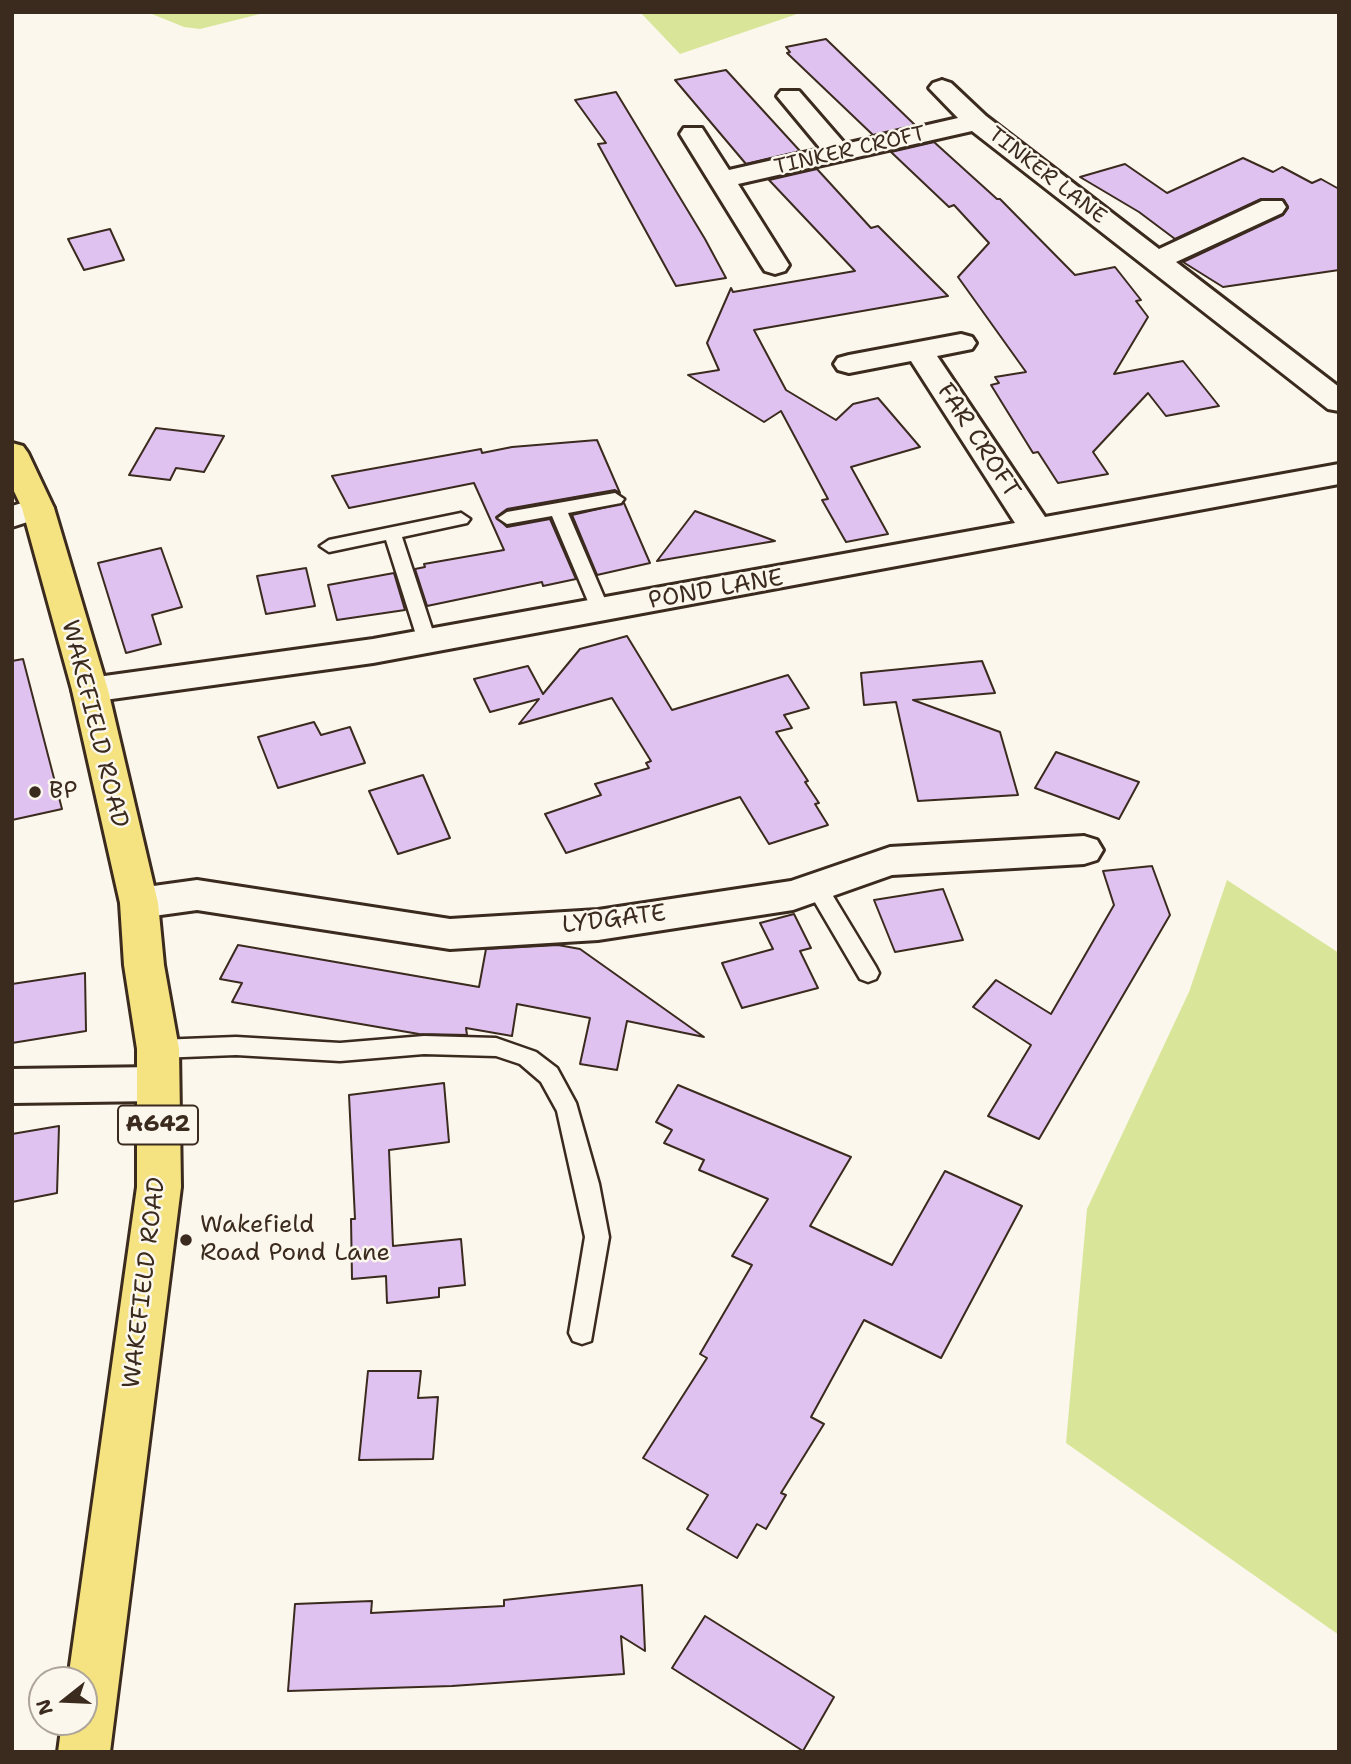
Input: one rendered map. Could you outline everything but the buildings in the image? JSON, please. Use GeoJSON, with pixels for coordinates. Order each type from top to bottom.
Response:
{"type":"FeatureCollection","features":[{"type":"Feature","properties":{"kind":"highway","name":"WAKEFIELD ROAD"},"geometry":{"type":"LineString","coordinates":[[12,453],[25,512],[90,690],[139,903],[144,965],[158,1066],[159,1187],[84,1752]]}},
{"type":"Feature","properties":{"kind":"street","name":"TINKER LANE"},"geometry":{"type":"LineString","coordinates":[[942,88],[977,122],[1339,402]]}},
{"type":"Feature","properties":{"kind":"street"},"geometry":{"type":"LineString","coordinates":[[791,96],[838,153]]}},
{"type":"Feature","properties":{"kind":"street","name":"TINKER CROFT"},"geometry":{"type":"LineString","coordinates":[[722,180],[977,122]]}},
{"type":"Feature","properties":{"kind":"street"},"geometry":{"type":"LineString","coordinates":[[693,134],[775,265]]}},
{"type":"Feature","properties":{"kind":"street"},"geometry":{"type":"LineString","coordinates":[[1157,260],[1272,207]]}},
{"type":"Feature","properties":{"kind":"street","name":"FAR CROFT"},"geometry":{"type":"LineString","coordinates":[[849,364],[961,343]]}},
{"type":"Feature","properties":{"kind":"street","name":"FAR CROFT"},"geometry":{"type":"LineString","coordinates":[[919,351],[1037,531]]}},
{"type":"Feature","properties":{"kind":"street","name":"POND LANE"},"geometry":{"type":"LineString","coordinates":[[90,690],[428,641],[1339,474]]}},
{"type":"Feature","properties":{"kind":"street","name":"LYDGATE"},"geometry":{"type":"LineString","coordinates":[[139,903],[197,895],[450,934],[598,925],[793,895],[890,861],[1084,850]]}},
{"type":"Feature","properties":{"kind":"street"},"geometry":{"type":"LineString","coordinates":[[12,1086],[158,1066]]}},
{"type":"Feature","properties":{"kind":"lane"},"geometry":{"type":"LineString","coordinates":[[507,518],[615,499]]}},
{"type":"Feature","properties":{"kind":"lane"},"geometry":{"type":"LineString","coordinates":[[558,509],[601,611]]}},
{"type":"Feature","properties":{"kind":"lane"},"geometry":{"type":"LineString","coordinates":[[329,546],[461,519]]}},
{"type":"Feature","properties":{"kind":"lane"},"geometry":{"type":"LineString","coordinates":[[392,533],[428,641]]}},
{"type":"Feature","properties":{"kind":"lane"},"geometry":{"type":"LineString","coordinates":[[817,887],[867,973]]}},
{"type":"Feature","properties":{"kind":"lane"},"geometry":{"type":"LineString","coordinates":[[158,1066],[236,1046],[340,1052],[424,1045],[496,1047],[528,1058],[549,1075],[568,1110],[587,1184],[597,1237],[582,1333]]}},
{"type":"Feature","properties":{"kind":"green space"},"geometry":{"type":"Polygon","coordinates":[[[147,12],[268,12],[200,29],[184,27],[147,12]]]}},
{"type":"Feature","properties":{"kind":"green space"},"geometry":{"type":"Polygon","coordinates":[[[640,12],[803,12],[680,54],[640,12]]]}},
{"type":"Feature","properties":{"kind":"green space"},"geometry":{"type":"Polygon","coordinates":[[[1227,880],[1339,953],[1339,1635],[1066,1443],[1087,1209],[1189,992],[1227,880]]]}},
{"type":"Feature","properties":{"kind":"place","name":"BP"},"geometry":{"type":"Point","coordinates":[35,792]}},
{"type":"Feature","properties":{"kind":"place","name":"Wakefield Road Pond Lane"},"geometry":{"type":"Point","coordinates":[186,1240]}}]}
